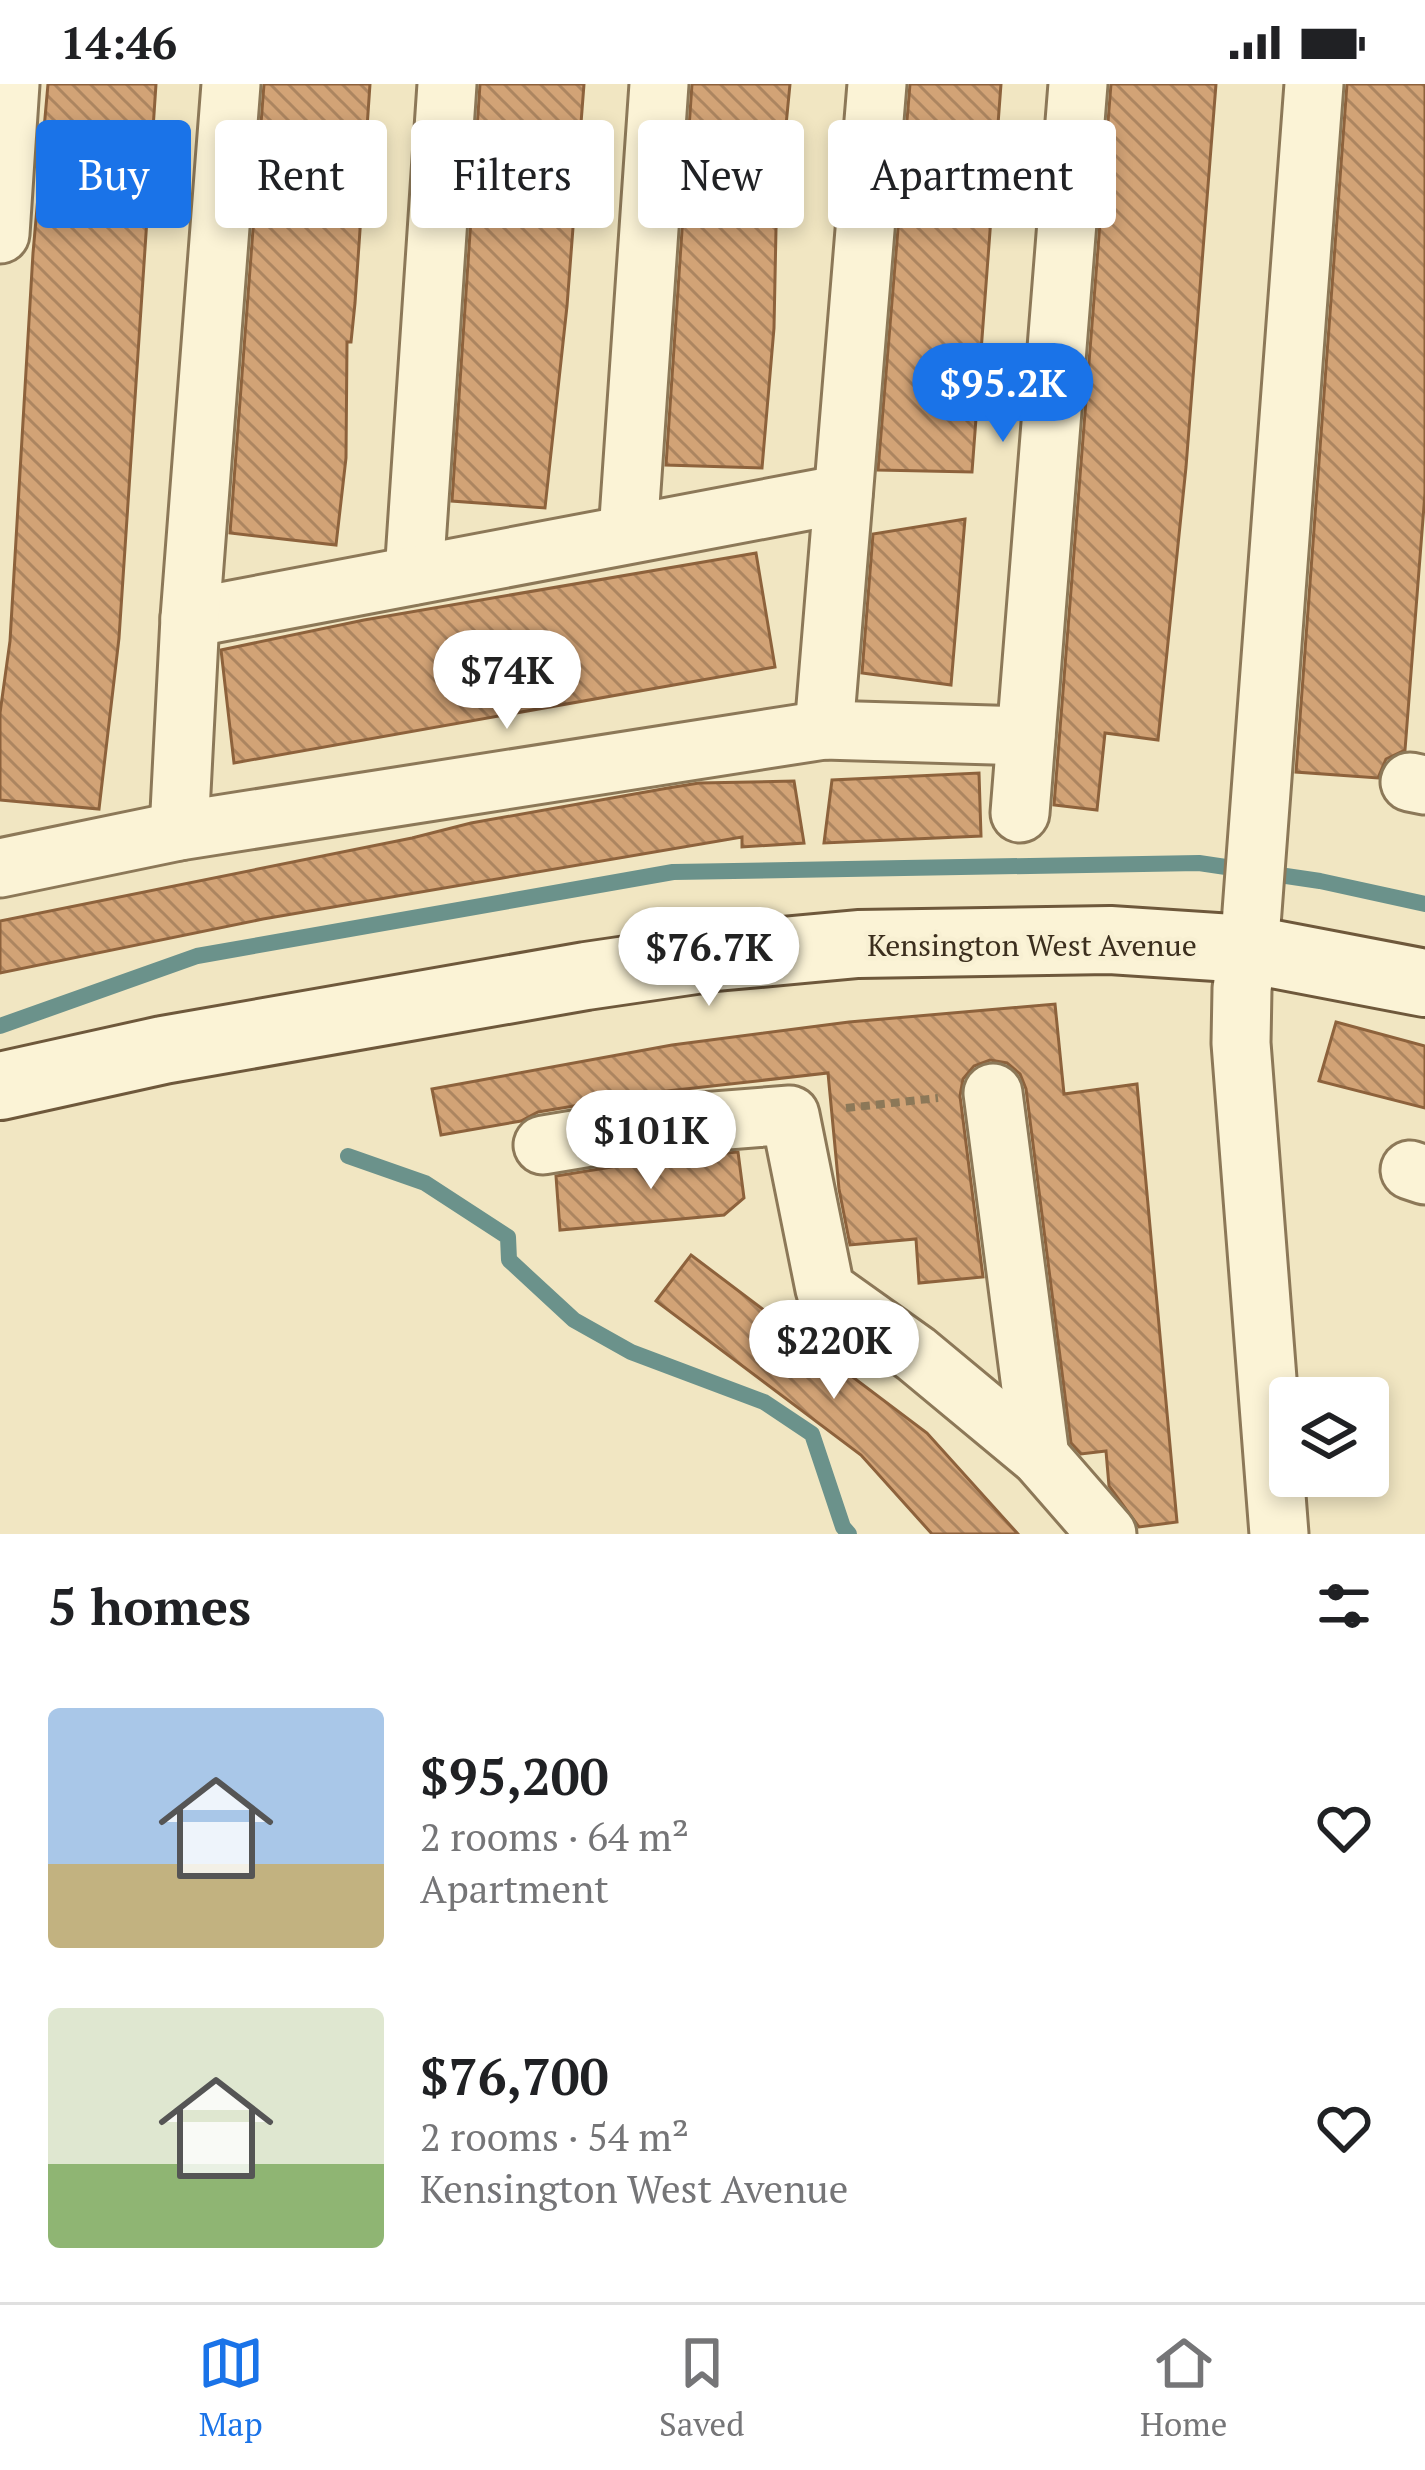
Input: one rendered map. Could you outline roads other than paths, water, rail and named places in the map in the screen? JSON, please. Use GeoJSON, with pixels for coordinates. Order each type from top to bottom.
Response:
{"type":"FeatureCollection","features":[{"type":"Feature","properties":{"kind":"street"},"geometry":{"type":"LineString","coordinates":[[0,234],[10,84]]}},
{"type":"Feature","properties":{"kind":"street"},"geometry":{"type":"LineString","coordinates":[[179,831],[190,617],[231,84]]}},
{"type":"Feature","properties":{"kind":"street"},"geometry":{"type":"LineString","coordinates":[[414,574],[447,84]]}},
{"type":"Feature","properties":{"kind":"street"},"geometry":{"type":"LineString","coordinates":[[628,534],[659,84]]}},
{"type":"Feature","properties":{"kind":"street"},"geometry":{"type":"LineString","coordinates":[[824,730],[877,84]]}},
{"type":"Feature","properties":{"kind":"street"},"geometry":{"type":"LineString","coordinates":[[1020,813],[1078,84]]}},
{"type":"Feature","properties":{"kind":"street"},"geometry":{"type":"LineString","coordinates":[[1279,1534],[1241,1043],[1314,84]]}},
{"type":"Feature","properties":{"kind":"street"},"geometry":{"type":"LineString","coordinates":[[190,617],[843,494]]}},
{"type":"Feature","properties":{"kind":"street"},"geometry":{"type":"LineString","coordinates":[[0,868],[179,831],[824,730],[1026,736]]}},
{"type":"Feature","properties":{"kind":"street","name":"Kensington West Avenue"},"geometry":{"type":"LineString","coordinates":[[0,1086],[254,1034],[716,957],[858,944],[1110,940],[1247,950],[1425,983]]}},
{"type":"Feature","properties":{"kind":"street"},"geometry":{"type":"LineString","coordinates":[[993,1093],[1040,1457]]}},
{"type":"Feature","properties":{"kind":"street"},"geometry":{"type":"LineString","coordinates":[[543,1145],[663,1125],[790,1115],[825,1289],[916,1354],[1040,1457],[1107,1534]]}},
{"type":"Feature","properties":{"kind":"waterway"},"geometry":{"type":"LineString","coordinates":[[0,1026],[197,956],[673,872],[1199,863],[1320,881],[1425,904]]}},
{"type":"Feature","properties":{"kind":"waterway"},"geometry":{"type":"LineString","coordinates":[[348,1156],[425,1183],[508,1237],[509,1260],[574,1320],[631,1352],[764,1402],[812,1434],[849,1534]]}}]}
